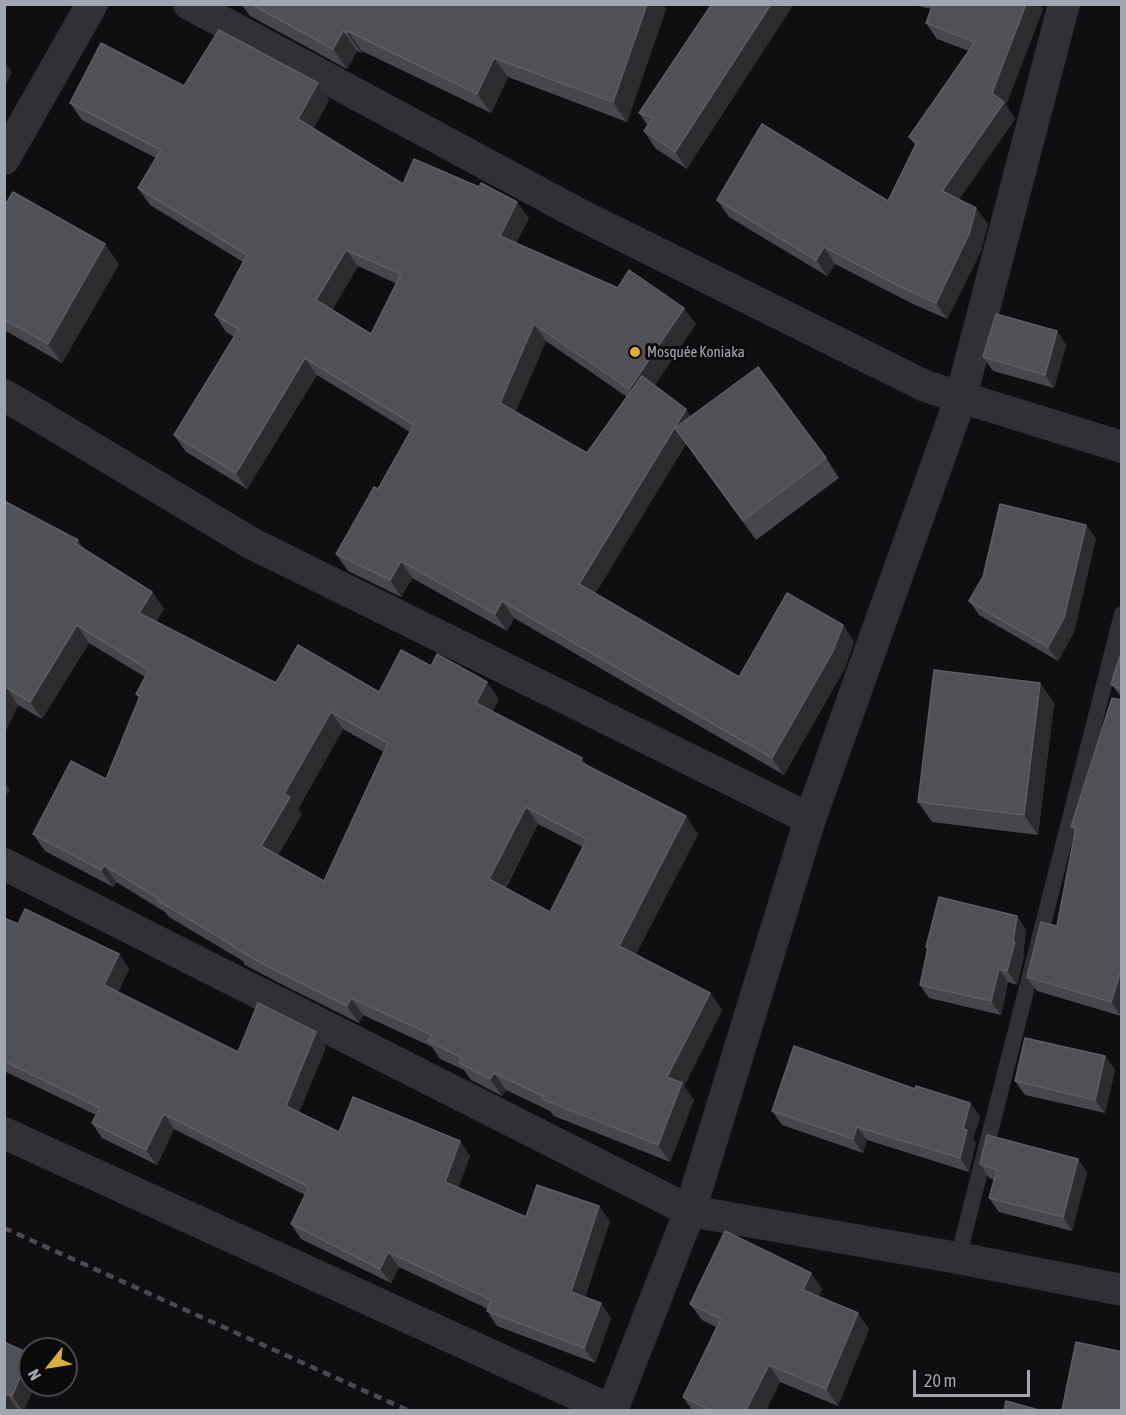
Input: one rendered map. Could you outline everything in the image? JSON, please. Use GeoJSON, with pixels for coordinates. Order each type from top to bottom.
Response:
{"type":"FeatureCollection","features":[{"type":"Feature","properties":{"kind":"street"},"geometry":{"type":"LineString","coordinates":[[4,159],[92,4]]}},
{"type":"Feature","properties":{"kind":"street"},"geometry":{"type":"LineString","coordinates":[[189,4],[577,213],[925,386],[1122,447]]}},
{"type":"Feature","properties":{"kind":"street"},"geometry":{"type":"LineString","coordinates":[[4,1132],[611,1410],[690,1211],[810,819],[961,397],[1064,4]]}},
{"type":"Feature","properties":{"kind":"street"},"geometry":{"type":"LineString","coordinates":[[4,395],[251,543],[810,819]]}},
{"type":"Feature","properties":{"kind":"street"},"geometry":{"type":"LineString","coordinates":[[4,864],[690,1211],[958,1258],[1122,1290]]}},
{"type":"Feature","properties":{"kind":"lane"},"geometry":{"type":"LineString","coordinates":[[958,1258],[1122,615]]}},
{"type":"Feature","properties":{"kind":"building"},"geometry":{"type":"Polygon","coordinates":[[[251,4],[647,4],[613,102],[494,58],[477,94],[348,31],[347,33],[343,31],[333,49],[251,4]]]}},
{"type":"Feature","properties":{"kind":"building"},"geometry":{"type":"Polygon","coordinates":[[[712,4],[771,4],[675,152],[644,131],[653,118],[639,113],[712,4]]]}},
{"type":"Feature","properties":{"kind":"building"},"geometry":{"type":"Polygon","coordinates":[[[933,4],[1026,4],[992,93],[1004,102],[942,191],[976,208],[969,234],[936,303],[824,247],[816,260],[717,200],[762,124],[888,201],[917,142],[909,137],[975,42],[926,23],[933,4]]]}},
{"type":"Feature","properties":{"kind":"building"},"geometry":{"type":"Polygon","coordinates":[[[219,30],[318,83],[298,119],[403,184],[414,159],[479,187],[481,183],[517,202],[500,236],[618,288],[629,270],[684,308],[629,389],[534,324],[500,403],[587,453],[642,376],[686,409],[579,584],[739,677],[787,593],[843,625],[833,651],[772,758],[502,601],[495,614],[401,561],[390,580],[336,554],[374,487],[378,489],[414,425],[305,358],[236,473],[174,435],[239,329],[215,315],[247,255],[138,188],[161,150],[70,103],[101,43],[184,86],[219,30]],[[346,250],[316,300],[371,334],[401,274],[346,250]]]}},
{"type":"Feature","properties":{"kind":"building"},"geometry":{"type":"Polygon","coordinates":[[[13,192],[105,244],[48,344],[4,319],[4,207],[13,192]]]}},
{"type":"Feature","properties":{"kind":"building"},"geometry":{"type":"Polygon","coordinates":[[[996,314],[1057,331],[1045,375],[983,357],[996,314]]]}},
{"type":"Feature","properties":{"kind":"building"},"geometry":{"type":"Polygon","coordinates":[[[758,367],[826,458],[743,520],[675,428],[758,367]]]}},
{"type":"Feature","properties":{"kind":"building"},"geometry":{"type":"Polygon","coordinates":[[[4,501],[78,540],[76,544],[152,592],[139,613],[276,683],[298,645],[379,692],[401,650],[431,666],[437,654],[487,682],[476,703],[582,758],[580,762],[686,816],[619,946],[710,993],[667,1077],[682,1083],[658,1145],[542,1099],[543,1096],[494,1073],[490,1079],[459,1063],[462,1058],[428,1041],[432,1035],[351,998],[347,1006],[271,968],[233,947],[104,865],[101,870],[33,834],[71,761],[106,779],[140,696],[136,694],[149,670],[77,625],[30,702],[6,687],[4,690],[4,501]],[[331,712],[284,794],[290,797],[261,846],[324,881],[388,743],[331,712]],[[526,807],[489,879],[550,912],[587,839],[526,807]]]}},
{"type":"Feature","properties":{"kind":"building"},"geometry":{"type":"Polygon","coordinates":[[[1000,504],[1086,525],[1064,618],[1048,647],[969,601],[983,577],[1000,504]]]}},
{"type":"Feature","properties":{"kind":"building"},"geometry":{"type":"Polygon","coordinates":[[[1122,650],[1122,690],[1111,684],[1122,650]]]}},
{"type":"Feature","properties":{"kind":"building"},"geometry":{"type":"Polygon","coordinates":[[[934,670],[1040,683],[1024,815],[918,802],[934,670]]]}},
{"type":"Feature","properties":{"kind":"building"},"geometry":{"type":"Polygon","coordinates":[[[1112,698],[1122,700],[1122,967],[1111,1002],[1027,977],[1041,922],[1057,926],[1076,827],[1071,827],[1112,698]]]}},
{"type":"Feature","properties":{"kind":"building"},"geometry":{"type":"Polygon","coordinates":[[[939,897],[1017,916],[1013,942],[1015,942],[1007,971],[999,969],[991,1001],[920,985],[928,948],[926,947],[939,897]]]}},
{"type":"Feature","properties":{"kind":"building"},"geometry":{"type":"Polygon","coordinates":[[[25,909],[119,954],[104,985],[238,1052],[258,1003],[316,1032],[286,1106],[339,1132],[353,1097],[460,1141],[445,1182],[526,1217],[537,1185],[599,1206],[571,1292],[601,1303],[584,1348],[487,1311],[491,1300],[388,1252],[380,1269],[291,1224],[309,1187],[164,1114],[146,1150],[92,1123],[100,1108],[4,1061],[4,918],[18,924],[25,909]]]}},
{"type":"Feature","properties":{"kind":"building"},"geometry":{"type":"Polygon","coordinates":[[[1025,1038],[1105,1056],[1095,1100],[1015,1081],[1025,1038]]]}},
{"type":"Feature","properties":{"kind":"building"},"geometry":{"type":"Polygon","coordinates":[[[794,1046],[915,1089],[916,1086],[970,1103],[963,1129],[967,1130],[960,1158],[857,1127],[853,1139],[772,1111],[794,1046]]]}},
{"type":"Feature","properties":{"kind":"building"},"geometry":{"type":"Polygon","coordinates":[[[987,1135],[1078,1159],[1063,1217],[989,1198],[997,1170],[980,1164],[987,1135]]]}},
{"type":"Feature","properties":{"kind":"building"},"geometry":{"type":"Polygon","coordinates":[[[725,1231],[811,1273],[803,1290],[858,1313],[826,1389],[769,1365],[746,1410],[710,1410],[683,1397],[721,1319],[690,1304],[725,1231]]]}},
{"type":"Feature","properties":{"kind":"building"},"geometry":{"type":"Polygon","coordinates":[[[4,1342],[18,1348],[18,1382],[12,1396],[7,1394],[4,1399],[4,1342]]]}},
{"type":"Feature","properties":{"kind":"building"},"geometry":{"type":"Polygon","coordinates":[[[1076,1342],[1122,1352],[1122,1410],[1062,1410],[1076,1342]]]}},
{"type":"Feature","properties":{"kind":"building"},"geometry":{"type":"Polygon","coordinates":[[[1006,1401],[1039,1410],[1004,1410],[1006,1401]]]}},
{"type":"Feature","properties":{"kind":"railway"},"geometry":{"type":"LineString","coordinates":[[4,1228],[407,1410]]}},
{"type":"Feature","properties":{"kind":"place","name":"Mosquée Koniaka"},"geometry":{"type":"Point","coordinates":[635,352]}}]}
